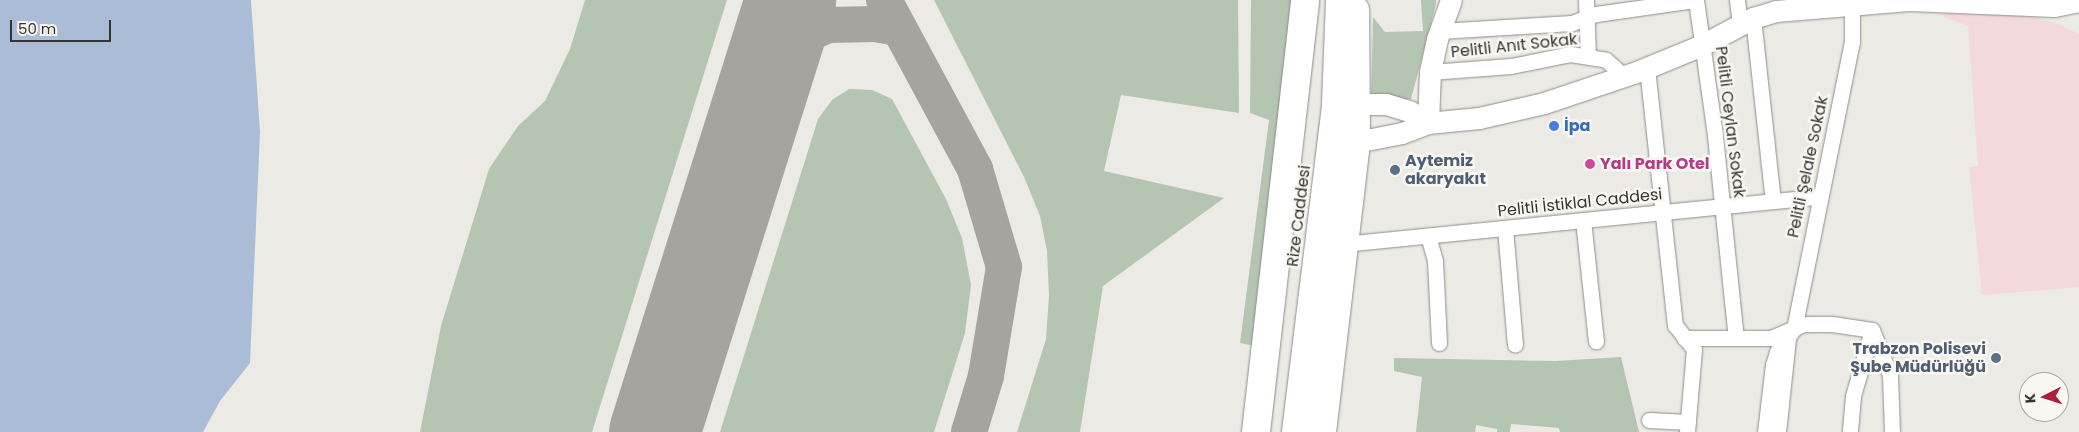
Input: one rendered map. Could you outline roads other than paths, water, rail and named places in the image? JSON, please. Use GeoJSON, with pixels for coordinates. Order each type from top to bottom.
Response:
{"type":"FeatureCollection","features":[{"type":"Feature","properties":{"kind":"highway"},"geometry":{"type":"LineString","coordinates":[[1256,432],[1305,0]]}},
{"type":"Feature","properties":{"kind":"highway","name":"Rize Caddesi"},"geometry":{"type":"LineString","coordinates":[[1296,432],[1290,397],[1319,45],[1320,0]]}},
{"type":"Feature","properties":{"kind":"highway","name":"Rize Caddesi"},"geometry":{"type":"LineString","coordinates":[[1275,432],[1290,397],[1336,104],[1340,0]]}},
{"type":"Feature","properties":{"kind":"highway"},"geometry":{"type":"LineString","coordinates":[[1322,432],[1356,142],[1355,0]]}},
{"type":"Feature","properties":{"kind":"street"},"geometry":{"type":"LineString","coordinates":[[1428,122],[1430,72],[1440,31],[1451,0]]}},
{"type":"Feature","properties":{"kind":"street"},"geometry":{"type":"LineString","coordinates":[[1586,0],[1588,56]]}},
{"type":"Feature","properties":{"kind":"street","name":"Pelitli Anıt Sokak"},"geometry":{"type":"LineString","coordinates":[[1440,31],[1572,23],[1587,18],[1696,0]]}},
{"type":"Feature","properties":{"kind":"street","name":"Pelitli Ceylan Sokak"},"geometry":{"type":"LineString","coordinates":[[1696,0],[1723,206],[1736,338]]}},
{"type":"Feature","properties":{"kind":"street"},"geometry":{"type":"LineString","coordinates":[[1737,0],[1746,21],[1773,201]]}},
{"type":"Feature","properties":{"kind":"street"},"geometry":{"type":"LineString","coordinates":[[1356,142],[1402,133],[1428,122],[1513,112],[1647,68],[1702,44],[1746,21],[1776,11],[1852,1],[1909,0],[2005,6],[2078,3]]}},
{"type":"Feature","properties":{"kind":"street","name":"Pelitli Şelale Sokak"},"geometry":{"type":"LineString","coordinates":[[1778,432],[1791,334],[1852,42],[1852,1]]}},
{"type":"Feature","properties":{"kind":"street","name":"Pelitli Anıt Sokak"},"geometry":{"type":"LineString","coordinates":[[1430,72],[1511,66],[1570,54],[1606,60],[1624,76]]}},
{"type":"Feature","properties":{"kind":"street"},"geometry":{"type":"LineString","coordinates":[[1647,68],[1675,325],[1684,338],[1691,341],[1694,349],[1687,427],[1649,420]]}},
{"type":"Feature","properties":{"kind":"street"},"geometry":{"type":"LineString","coordinates":[[1357,104],[1386,104],[1409,111],[1428,122]]}},
{"type":"Feature","properties":{"kind":"street","name":"Pelitli İstiklal Caddesi"},"geometry":{"type":"LineString","coordinates":[[1343,244],[1820,196]]}},
{"type":"Feature","properties":{"kind":"street"},"geometry":{"type":"LineString","coordinates":[[1583,220],[1596,341]]}},
{"type":"Feature","properties":{"kind":"street"},"geometry":{"type":"LineString","coordinates":[[1505,228],[1515,345]]}},
{"type":"Feature","properties":{"kind":"street"},"geometry":{"type":"LineString","coordinates":[[1428,236],[1435,261],[1439,343]]}},
{"type":"Feature","properties":{"kind":"street"},"geometry":{"type":"LineString","coordinates":[[1684,338],[1771,338],[1791,334],[1804,324],[1832,324],[1872,330]]}},
{"type":"Feature","properties":{"kind":"street"},"geometry":{"type":"LineString","coordinates":[[1850,432],[1854,391],[1872,330]]}},
{"type":"Feature","properties":{"kind":"street"},"geometry":{"type":"LineString","coordinates":[[1872,330],[1890,375],[1892,432]]}},
{"type":"Feature","properties":{"kind":"street","name":"Pelitli Şelale Sokak"},"geometry":{"type":"LineString","coordinates":[[1765,432],[1773,365],[1777,352],[1791,334]]}},
{"type":"Feature","properties":{"kind":"water"},"geometry":{"type":"Polygon","coordinates":[[[0,0],[251,0],[260,132],[250,363],[220,401],[203,432],[0,432],[0,0]]]}},
{"type":"Feature","properties":{"kind":"place","name":"İpa"},"geometry":{"type":"Point","coordinates":[1554,126]}},
{"type":"Feature","properties":{"kind":"place","name":"Yalı Park Otel"},"geometry":{"type":"Point","coordinates":[1590,164]}},
{"type":"Feature","properties":{"kind":"place","name":"Aytemiz akaryakıt"},"geometry":{"type":"Point","coordinates":[1395,170]}},
{"type":"Feature","properties":{"kind":"place","name":"Trabzon Polisevi Şube Müdürlüğü"},"geometry":{"type":"Point","coordinates":[1996,358]}}]}
